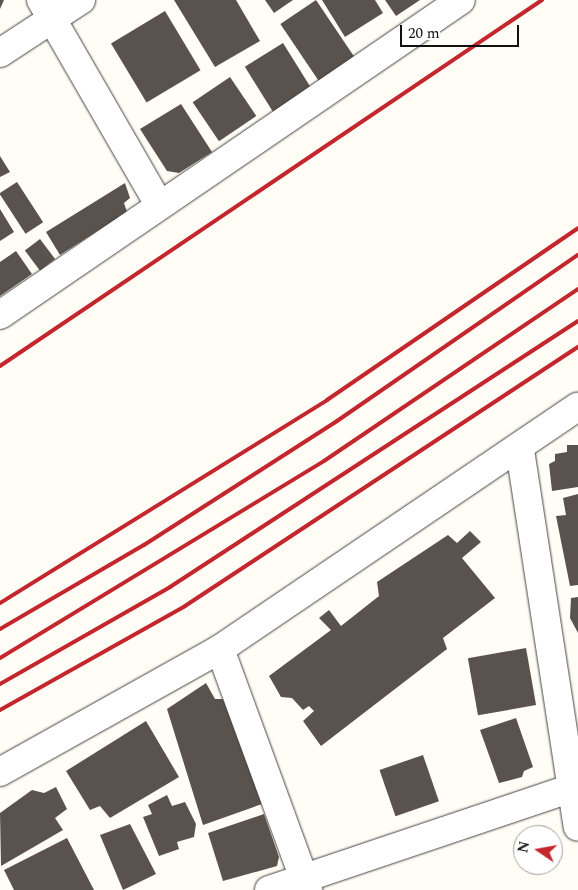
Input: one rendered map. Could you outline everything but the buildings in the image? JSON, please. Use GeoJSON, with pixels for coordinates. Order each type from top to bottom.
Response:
{"type":"FeatureCollection","features":[{"type":"Feature","properties":{"kind":"street"},"geometry":{"type":"LineString","coordinates":[[0,53],[47,9],[81,0]]}},
{"type":"Feature","properties":{"kind":"street"},"geometry":{"type":"LineString","coordinates":[[0,315],[159,204],[461,0]]}},
{"type":"Feature","properties":{"kind":"street"},"geometry":{"type":"LineString","coordinates":[[47,9],[159,204]]}},
{"type":"Feature","properties":{"kind":"street"},"geometry":{"type":"LineString","coordinates":[[0,772],[220,649],[520,450],[578,407]]}},
{"type":"Feature","properties":{"kind":"street"},"geometry":{"type":"LineString","coordinates":[[520,450],[575,787],[578,827]]}},
{"type":"Feature","properties":{"kind":"street"},"geometry":{"type":"LineString","coordinates":[[220,649],[307,884]]}},
{"type":"Feature","properties":{"kind":"street"},"geometry":{"type":"LineString","coordinates":[[269,890],[307,884],[575,787]]}},
{"type":"Feature","properties":{"kind":"railway"},"geometry":{"type":"LineString","coordinates":[[0,366],[542,0]]}},
{"type":"Feature","properties":{"kind":"railway"},"geometry":{"type":"LineString","coordinates":[[0,603],[327,400],[578,228]]}},
{"type":"Feature","properties":{"kind":"railway"},"geometry":{"type":"LineString","coordinates":[[0,629],[144,545],[337,421],[578,255]]}},
{"type":"Feature","properties":{"kind":"railway"},"geometry":{"type":"LineString","coordinates":[[0,658],[324,461],[578,289]]}},
{"type":"Feature","properties":{"kind":"railway"},"geometry":{"type":"LineString","coordinates":[[0,684],[170,587],[578,321]]}},
{"type":"Feature","properties":{"kind":"railway"},"geometry":{"type":"LineString","coordinates":[[0,710],[185,606],[578,347]]}}]}
